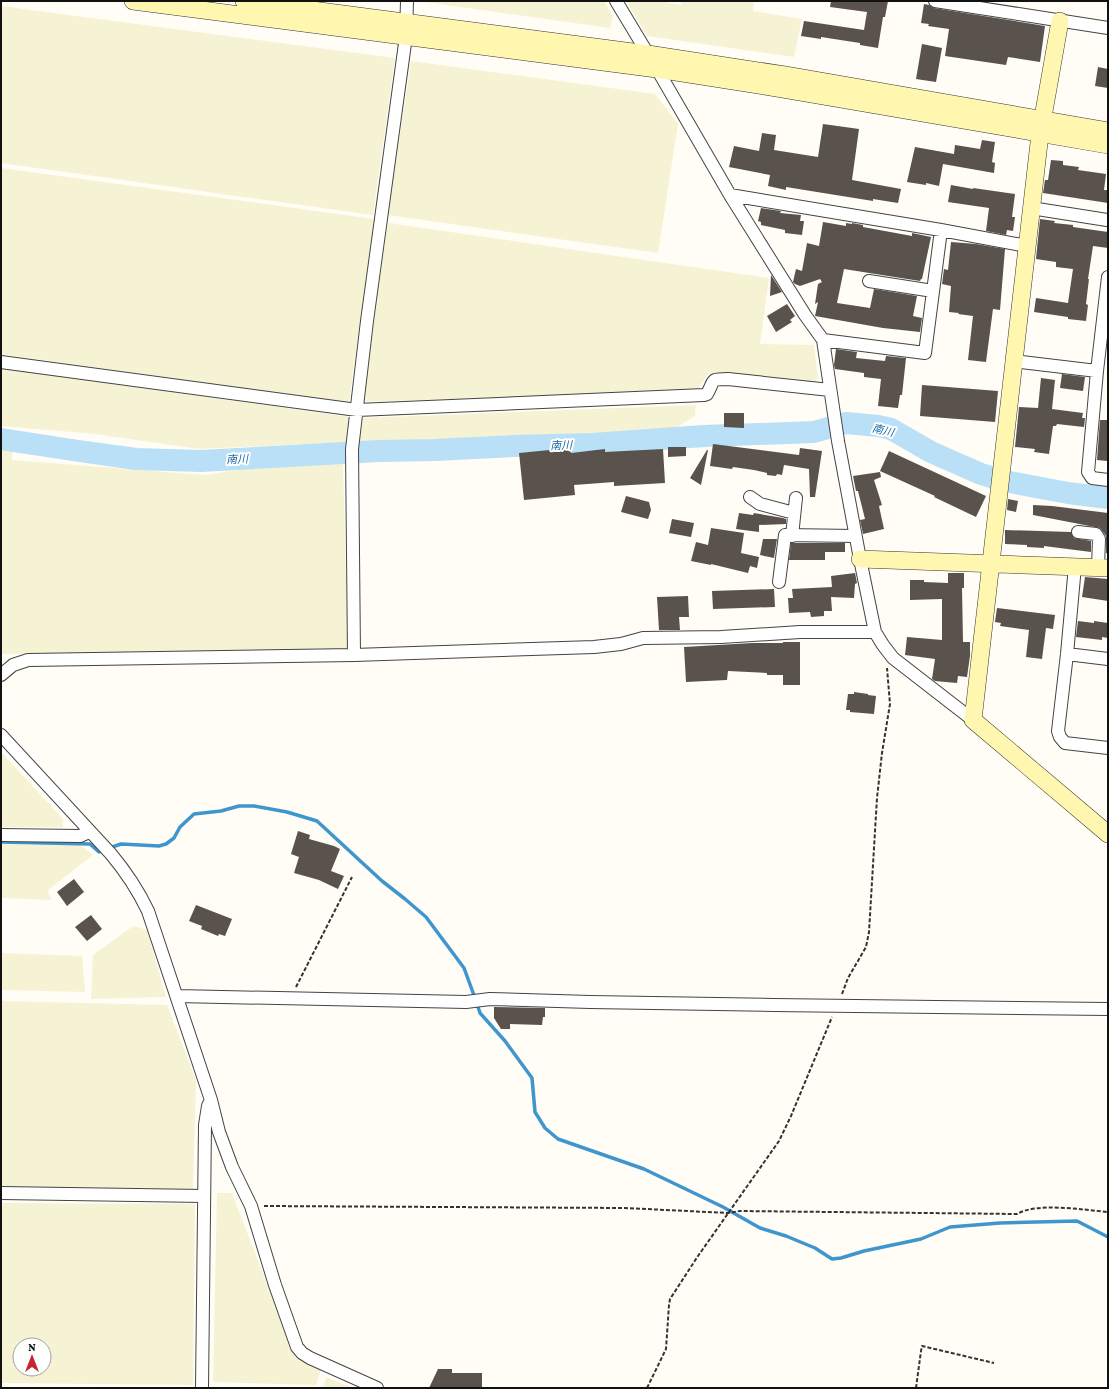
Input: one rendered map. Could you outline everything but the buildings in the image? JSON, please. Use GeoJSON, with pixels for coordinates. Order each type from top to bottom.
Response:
{"type":"FeatureCollection","features":[{"type":"Feature","properties":{"kind":"street"},"geometry":{"type":"LineString","coordinates":[[133,1],[648,54],[785,75],[1041,127],[1108,145]]}},
{"type":"Feature","properties":{"kind":"street"},"geometry":{"type":"LineString","coordinates":[[244,1],[407,29],[783,89],[1041,127],[1108,131]]}},
{"type":"Feature","properties":{"kind":"street"},"geometry":{"type":"LineString","coordinates":[[354,655],[352,454],[367,321],[407,29],[407,1]]}},
{"type":"Feature","properties":{"kind":"street"},"geometry":{"type":"LineString","coordinates":[[616,1],[730,195],[805,315],[823,340],[838,441],[855,536],[875,632],[893,658],[972,720],[1108,834]]}},
{"type":"Feature","properties":{"kind":"street"},"geometry":{"type":"LineString","coordinates":[[935,1],[1108,28]]}},
{"type":"Feature","properties":{"kind":"street"},"geometry":{"type":"LineString","coordinates":[[972,720],[1041,127],[1060,21]]}},
{"type":"Feature","properties":{"kind":"street"},"geometry":{"type":"LineString","coordinates":[[730,195],[941,230],[1027,246]]}},
{"type":"Feature","properties":{"kind":"street"},"geometry":{"type":"LineString","coordinates":[[1031,208],[1107,220]]}},
{"type":"Feature","properties":{"kind":"street"},"geometry":{"type":"LineString","coordinates":[[823,340],[925,353],[941,230]]}},
{"type":"Feature","properties":{"kind":"street"},"geometry":{"type":"LineString","coordinates":[[1108,277],[1088,472],[1092,478],[1108,480]]}},
{"type":"Feature","properties":{"kind":"street"},"geometry":{"type":"LineString","coordinates":[[869,281],[933,291]]}},
{"type":"Feature","properties":{"kind":"street"},"geometry":{"type":"LineString","coordinates":[[1013,361],[1098,371]]}},
{"type":"Feature","properties":{"kind":"street"},"geometry":{"type":"LineString","coordinates":[[1,362],[357,410],[704,395],[707,394],[712,382],[716,379],[728,379],[831,396]]}},
{"type":"Feature","properties":{"kind":"street"},"geometry":{"type":"LineString","coordinates":[[750,497],[760,504],[794,513]]}},
{"type":"Feature","properties":{"kind":"street"},"geometry":{"type":"LineString","coordinates":[[792,536],[796,498]]}},
{"type":"Feature","properties":{"kind":"street"},"geometry":{"type":"LineString","coordinates":[[860,559],[1103,567],[1099,539],[1096,534],[1078,532]]}},
{"type":"Feature","properties":{"kind":"street"},"geometry":{"type":"LineString","coordinates":[[779,582],[785,535],[855,536]]}},
{"type":"Feature","properties":{"kind":"street"},"geometry":{"type":"LineString","coordinates":[[1076,566],[1058,731],[1060,737],[1065,743],[1108,748]]}},
{"type":"Feature","properties":{"kind":"street"},"geometry":{"type":"LineString","coordinates":[[1,675],[13,665],[28,660],[354,655],[594,647],[621,644],[643,638],[721,637],[800,632],[875,632]]}},
{"type":"Feature","properties":{"kind":"street"},"geometry":{"type":"LineString","coordinates":[[1067,654],[1108,659]]}},
{"type":"Feature","properties":{"kind":"street"},"geometry":{"type":"LineString","coordinates":[[1,735],[127,874],[148,912],[177,996],[232,1167],[251,1206],[275,1284],[299,1351],[310,1358],[377,1388]]}},
{"type":"Feature","properties":{"kind":"street"},"geometry":{"type":"LineString","coordinates":[[1,835],[80,836],[89,832]]}},
{"type":"Feature","properties":{"kind":"street"},"geometry":{"type":"LineString","coordinates":[[177,996],[466,1002],[490,998],[590,1002],[1108,1009]]}},
{"type":"Feature","properties":{"kind":"street"},"geometry":{"type":"LineString","coordinates":[[202,1388],[205,1125],[208,1106],[211,1100]]}},
{"type":"Feature","properties":{"kind":"street"},"geometry":{"type":"LineString","coordinates":[[1,1193],[204,1196]]}},
{"type":"Feature","properties":{"kind":"path"},"geometry":{"type":"LineString","coordinates":[[647,1388],[666,1349],[668,1305],[670,1299],[698,1256],[779,1140],[848,978],[866,947],[869,932],[877,798],[890,704],[887,672],[887,660],[889,653]]}},
{"type":"Feature","properties":{"kind":"path"},"geometry":{"type":"LineString","coordinates":[[294,998],[297,986],[352,877]]}},
{"type":"Feature","properties":{"kind":"path"},"geometry":{"type":"LineString","coordinates":[[251,1206],[625,1208],[728,1213],[740,1211],[1017,1214],[1023,1210],[1036,1208],[1076,1209],[1108,1212]]}},
{"type":"Feature","properties":{"kind":"path"},"geometry":{"type":"LineString","coordinates":[[916,1388],[920,1351],[922,1346],[994,1363]]}},
{"type":"Feature","properties":{"kind":"shaded area"},"geometry":{"type":"Polygon","coordinates":[[[418,1],[604,1],[613,16],[610,28],[418,1]]]}},
{"type":"Feature","properties":{"kind":"shaded area"},"geometry":{"type":"Polygon","coordinates":[[[626,1],[659,1],[681,5],[682,1],[754,1],[753,11],[802,19],[794,57],[647,36],[626,1]]]}},
{"type":"Feature","properties":{"kind":"shaded area"},"geometry":{"type":"Polygon","coordinates":[[[1,6],[395,58],[373,215],[1,163],[1,6]]]}},
{"type":"Feature","properties":{"kind":"shaded area"},"geometry":{"type":"Polygon","coordinates":[[[411,61],[655,94],[678,124],[658,253],[388,215],[411,61]]]}},
{"type":"Feature","properties":{"kind":"shaded area"},"geometry":{"type":"Polygon","coordinates":[[[1,168],[374,219],[349,403],[1,354],[1,168]]]}},
{"type":"Feature","properties":{"kind":"shaded area"},"geometry":{"type":"Polygon","coordinates":[[[388,223],[769,278],[760,344],[814,345],[818,379],[811,384],[708,374],[696,391],[361,402],[388,223]]]}},
{"type":"Feature","properties":{"kind":"shaded area"},"geometry":{"type":"Polygon","coordinates":[[[1,368],[349,417],[346,442],[199,449],[95,434],[1,426],[1,368]]]}},
{"type":"Feature","properties":{"kind":"shaded area"},"geometry":{"type":"Polygon","coordinates":[[[696,405],[695,416],[670,431],[359,443],[363,418],[696,405]]]}},
{"type":"Feature","properties":{"kind":"shaded area"},"geometry":{"type":"Polygon","coordinates":[[[1,448],[13,451],[12,460],[205,475],[259,467],[343,464],[348,652],[1,654],[1,448]]]}},
{"type":"Feature","properties":{"kind":"shaded area"},"geometry":{"type":"Polygon","coordinates":[[[1,752],[63,819],[63,827],[1,827],[1,752]]]}},
{"type":"Feature","properties":{"kind":"shaded area"},"geometry":{"type":"Polygon","coordinates":[[[1,844],[80,845],[93,855],[48,890],[51,900],[1,898],[1,844]]]}},
{"type":"Feature","properties":{"kind":"shaded area"},"geometry":{"type":"Polygon","coordinates":[[[133,926],[147,930],[166,997],[91,999],[93,955],[133,926]]]}},
{"type":"Feature","properties":{"kind":"shaded area"},"geometry":{"type":"Polygon","coordinates":[[[1,953],[82,956],[85,992],[1,990],[1,953]]]}},
{"type":"Feature","properties":{"kind":"shaded area"},"geometry":{"type":"Polygon","coordinates":[[[1,1001],[167,1005],[196,1080],[193,1190],[1,1187],[1,1001]]]}},
{"type":"Feature","properties":{"kind":"shaded area"},"geometry":{"type":"Polygon","coordinates":[[[217,1193],[232,1193],[295,1357],[321,1369],[316,1385],[213,1382],[217,1193]]]}},
{"type":"Feature","properties":{"kind":"shaded area"},"geometry":{"type":"Polygon","coordinates":[[[1,1203],[195,1204],[193,1385],[1,1383],[1,1203]]]}},
{"type":"Feature","properties":{"kind":"shaded area"},"geometry":{"type":"Polygon","coordinates":[[[326,1377],[353,1388],[323,1388],[326,1377]]]}},
{"type":"Feature","properties":{"kind":"waterway","name":"南川"},"geometry":{"type":"LineString","coordinates":[[1,439],[136,459],[201,461],[379,451],[592,444],[704,436],[814,432],[846,423],[878,426],[891,429],[931,452],[981,474],[1004,481],[1068,493],[1108,498]]}},
{"type":"Feature","properties":{"kind":"waterway"},"geometry":{"type":"LineString","coordinates":[[109,848],[121,844],[159,846],[166,844],[174,838],[180,827],[194,814],[221,811],[239,806],[254,806],[287,812],[317,821],[382,881],[426,917],[464,968],[475,998]]}},
{"type":"Feature","properties":{"kind":"waterway"},"geometry":{"type":"LineString","coordinates":[[1,842],[90,844],[99,852],[103,850]]}},
{"type":"Feature","properties":{"kind":"waterway"},"geometry":{"type":"LineString","coordinates":[[477,1004],[480,1013],[505,1041],[532,1078],[535,1112],[545,1128],[558,1139],[644,1169],[723,1207],[760,1228],[786,1236],[815,1248],[832,1259],[921,1239],[950,1227],[1000,1223],[1077,1221],[1108,1237]]}}]}
